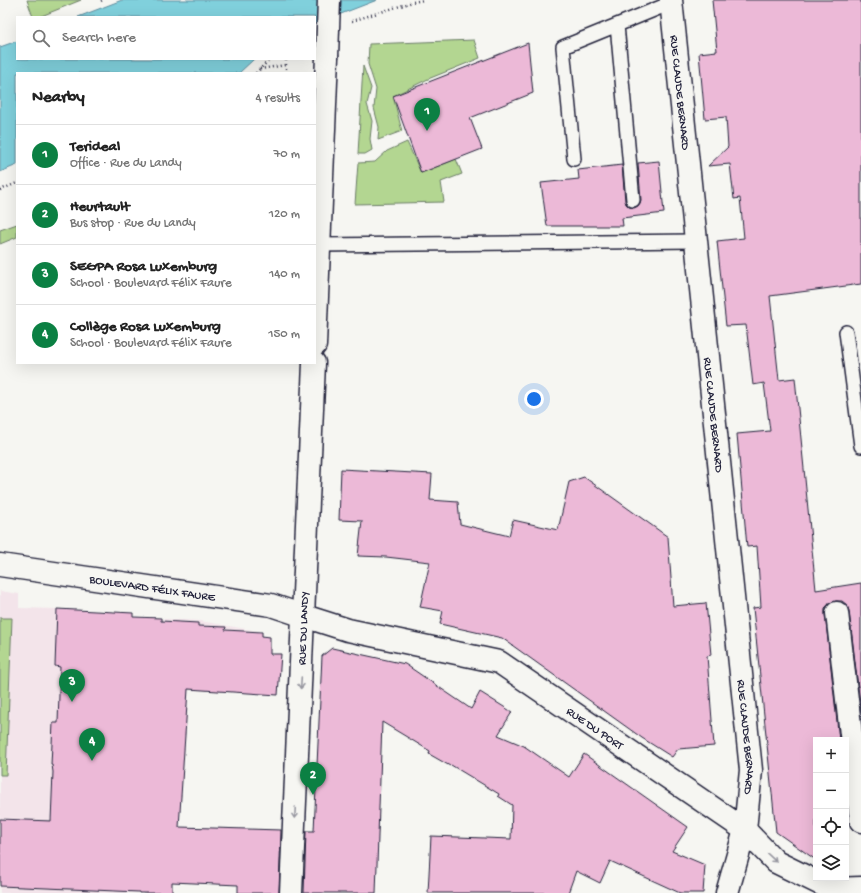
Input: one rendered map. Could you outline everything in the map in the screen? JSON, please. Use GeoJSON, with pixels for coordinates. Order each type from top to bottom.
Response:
{"type":"FeatureCollection","features":[{"type":"Feature","properties":{"kind":"street"},"geometry":{"type":"LineString","coordinates":[[316,320],[329,0]]}},
{"type":"Feature","properties":{"kind":"street","name":"RUE CLAUDE BERNARD"},"geometry":{"type":"LineString","coordinates":[[671,1],[751,770],[745,830],[727,893]]}},
{"type":"Feature","properties":{"kind":"street","name":"RUE DU LANDY"},"geometry":{"type":"LineString","coordinates":[[292,893],[314,364]]}},
{"type":"Feature","properties":{"kind":"street","name":"BOULEVARD FÉLIX FAURE"},"geometry":{"type":"LineString","coordinates":[[0,565],[271,605],[304,616]]}},
{"type":"Feature","properties":{"kind":"street"},"geometry":{"type":"LineString","coordinates":[[837,613],[861,821]]}},
{"type":"Feature","properties":{"kind":"street","name":"RUE DU PORT"},"geometry":{"type":"LineString","coordinates":[[304,616],[348,630],[499,662],[745,830],[776,862],[831,888],[861,888]]}},
{"type":"Feature","properties":{"kind":"lane"},"geometry":{"type":"LineString","coordinates":[[574,159],[563,47],[671,1]]}},
{"type":"Feature","properties":{"kind":"lane"},"geometry":{"type":"LineString","coordinates":[[616,25],[633,200]]}},
{"type":"Feature","properties":{"kind":"lane"},"geometry":{"type":"LineString","coordinates":[[319,245],[696,241]]}},
{"type":"Feature","properties":{"kind":"lane"},"geometry":{"type":"LineString","coordinates":[[846,332],[861,446]]}},
{"type":"Feature","properties":{"kind":"path"},"geometry":{"type":"LineString","coordinates":[[351,22],[413,2],[424,0]]}},
{"type":"Feature","properties":{"kind":"path"},"geometry":{"type":"LineString","coordinates":[[257,72],[269,60]]}},
{"type":"Feature","properties":{"kind":"path"},"geometry":{"type":"LineString","coordinates":[[286,60],[286,72]]}},
{"type":"Feature","properties":{"kind":"path"},"geometry":{"type":"LineString","coordinates":[[260,69],[286,65]]}},
{"type":"Feature","properties":{"kind":"path"},"geometry":{"type":"LineString","coordinates":[[0,190],[16,183]]}},
{"type":"Feature","properties":{"kind":"shaded area"},"geometry":{"type":"Polygon","coordinates":[[[0,591],[19,594],[19,608],[133,613],[133,617],[200,621],[262,632],[263,636],[270,637],[270,654],[281,654],[278,695],[189,690],[179,827],[277,830],[275,887],[172,882],[172,893],[0,893],[0,591]]]}},
{"type":"Feature","properties":{"kind":"green space"},"geometry":{"type":"Polygon","coordinates":[[[27,0],[81,0],[41,16],[33,16],[27,0]]]}},
{"type":"Feature","properties":{"kind":"green space"},"geometry":{"type":"Polygon","coordinates":[[[474,40],[480,58],[428,79],[393,96],[402,131],[378,140],[379,127],[374,108],[376,89],[368,64],[369,44],[474,40]]]}},
{"type":"Feature","properties":{"kind":"green space"},"geometry":{"type":"Polygon","coordinates":[[[363,66],[371,88],[367,104],[372,121],[370,139],[372,150],[365,154],[358,154],[363,66]]]}},
{"type":"Feature","properties":{"kind":"green space"},"geometry":{"type":"Polygon","coordinates":[[[407,142],[421,173],[456,159],[462,174],[441,182],[444,202],[355,204],[358,163],[375,162],[387,151],[407,142]]]}},
{"type":"Feature","properties":{"kind":"green space"},"geometry":{"type":"Polygon","coordinates":[[[16,224],[16,237],[0,244],[0,230],[16,224]]]}},
{"type":"Feature","properties":{"kind":"green space"},"geometry":{"type":"Polygon","coordinates":[[[0,618],[12,618],[6,775],[0,775],[0,618]]]}},
{"type":"Feature","properties":{"kind":"water"},"geometry":{"type":"Polygon","coordinates":[[[122,0],[377,0],[316,24],[316,16],[81,16],[122,0]]]}},
{"type":"Feature","properties":{"kind":"water"},"geometry":{"type":"Polygon","coordinates":[[[16,41],[16,60],[253,60],[240,72],[16,72],[16,165],[0,172],[0,47],[16,41]]]}},
{"type":"Feature","properties":{"kind":"building"},"geometry":{"type":"Polygon","coordinates":[[[712,0],[861,0],[861,284],[770,296],[779,380],[795,378],[816,590],[861,583],[861,712],[849,611],[847,605],[842,601],[836,601],[830,603],[825,608],[839,737],[813,737],[813,858],[776,832],[753,608],[761,607],[757,546],[747,547],[737,434],[770,431],[764,383],[753,385],[746,325],[726,326],[717,241],[744,238],[740,198],[734,199],[730,164],[708,166],[728,147],[726,117],[705,119],[699,53],[717,51],[712,0]]]}},
{"type":"Feature","properties":{"kind":"building"},"geometry":{"type":"Polygon","coordinates":[[[528,43],[533,93],[470,118],[482,149],[421,173],[393,96],[528,43]]]}},
{"type":"Feature","properties":{"kind":"building"},"geometry":{"type":"Polygon","coordinates":[[[659,161],[664,213],[622,218],[623,226],[547,226],[541,183],[579,179],[578,170],[622,165],[625,201],[629,207],[634,208],[638,206],[641,200],[638,163],[659,161]]]}},
{"type":"Feature","properties":{"kind":"building"},"geometry":{"type":"Polygon","coordinates":[[[341,469],[432,474],[430,500],[458,502],[460,524],[509,536],[513,520],[558,530],[569,482],[584,477],[668,537],[673,606],[706,603],[711,655],[707,656],[714,746],[678,749],[672,757],[642,738],[502,638],[440,624],[443,611],[420,607],[430,562],[386,557],[358,556],[362,521],[339,520],[341,469]]]}},
{"type":"Feature","properties":{"kind":"building"},"geometry":{"type":"Polygon","coordinates":[[[57,609],[133,613],[133,617],[161,618],[161,621],[198,623],[198,626],[226,627],[225,630],[262,632],[262,636],[270,637],[270,654],[281,654],[278,695],[188,689],[179,827],[281,830],[279,893],[238,893],[238,885],[172,882],[172,893],[139,893],[0,886],[0,819],[51,821],[53,723],[58,723],[60,667],[55,666],[57,609]]]}},
{"type":"Feature","properties":{"kind":"building"},"geometry":{"type":"Polygon","coordinates":[[[332,648],[405,664],[471,709],[480,692],[512,712],[498,735],[524,746],[569,777],[584,754],[688,827],[672,851],[705,865],[703,893],[680,893],[610,861],[600,883],[576,871],[568,893],[428,893],[431,836],[511,839],[512,805],[498,796],[499,794],[451,765],[450,766],[429,754],[430,751],[382,722],[376,893],[304,893],[306,831],[314,831],[322,656],[332,648]]]}},
{"type":"Feature","properties":{"kind":"place","name":"Terideal"},"geometry":{"type":"Point","coordinates":[427,131]}},
{"type":"Feature","properties":{"kind":"place","name":"SEGPA Rosa Luxemburg"},"geometry":{"type":"Point","coordinates":[72,702]}},
{"type":"Feature","properties":{"kind":"place","name":"Collège Rosa Luxemburg"},"geometry":{"type":"Point","coordinates":[92,761]}},
{"type":"Feature","properties":{"kind":"place","name":"Heurtault"},"geometry":{"type":"Point","coordinates":[313,795]}}]}
